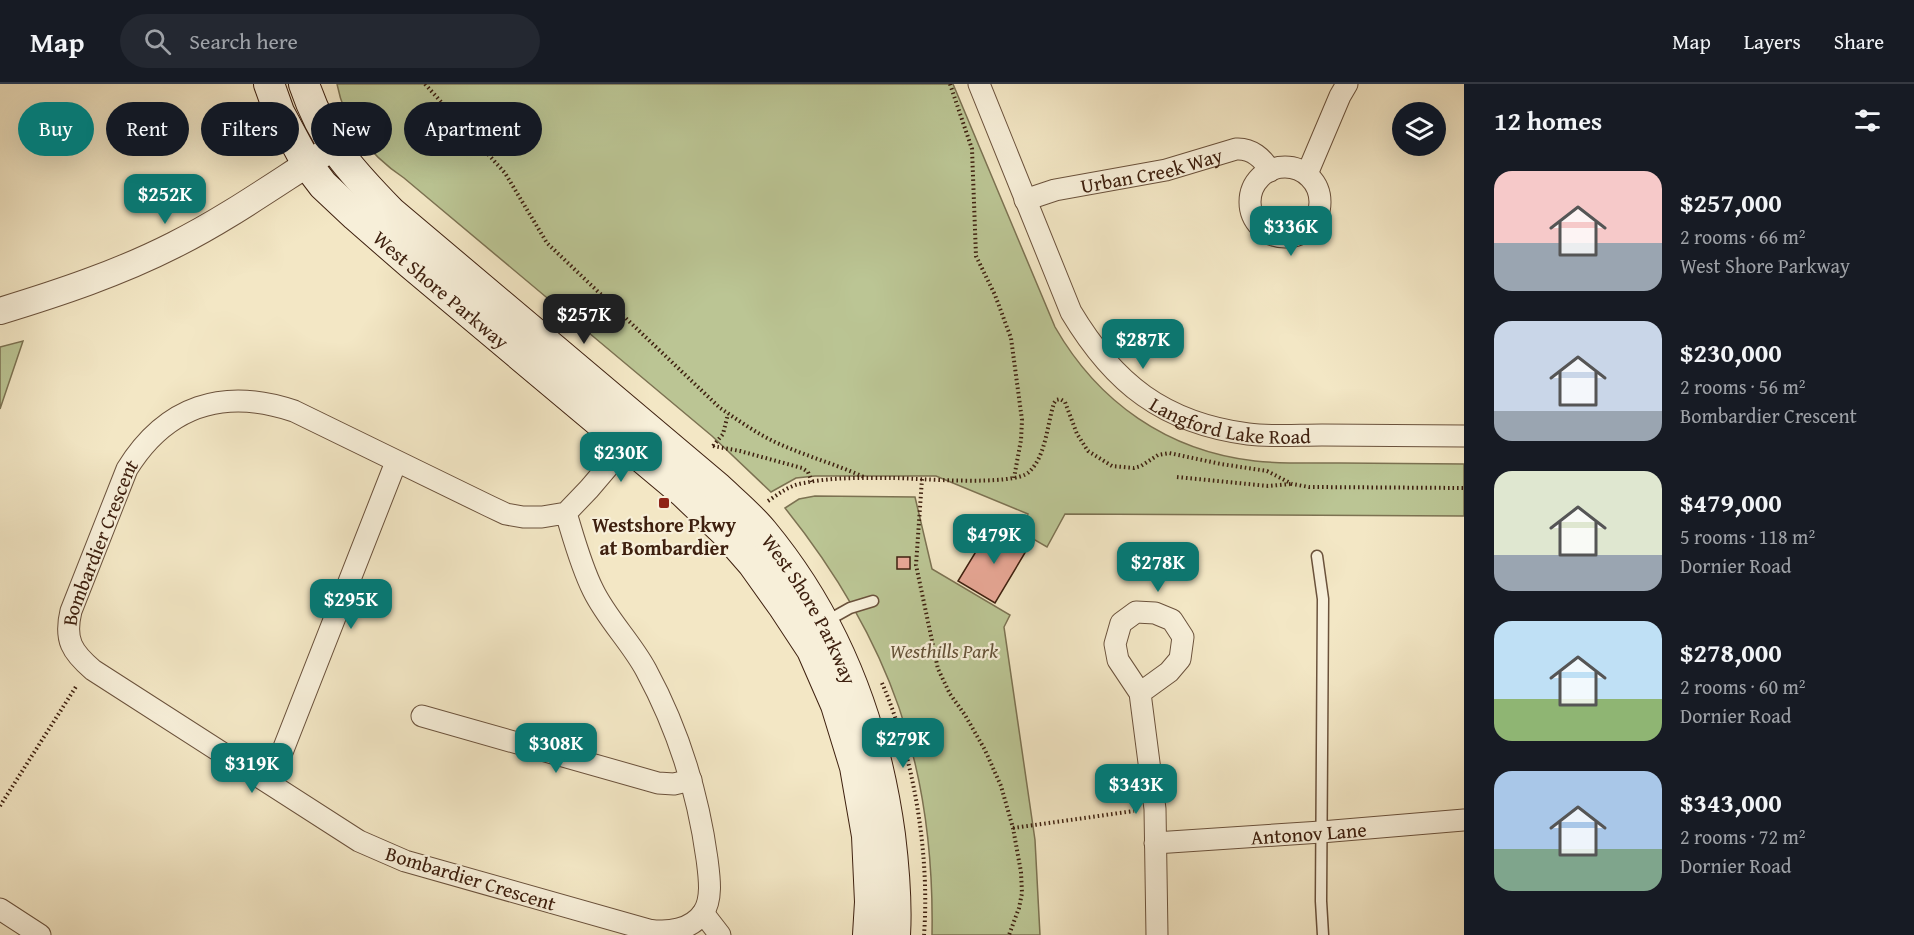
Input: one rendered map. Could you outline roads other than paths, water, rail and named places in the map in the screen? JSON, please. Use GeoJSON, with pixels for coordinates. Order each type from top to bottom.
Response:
{"type":"FeatureCollection","features":[{"type":"Feature","properties":{"kind":"main road","name":"West Shore Parkway"},"geometry":{"type":"LineString","coordinates":[[269,84],[279,112],[307,164],[323,185],[356,216],[636,435]]}},
{"type":"Feature","properties":{"kind":"main road","name":"West Shore Parkway"},"geometry":{"type":"LineString","coordinates":[[304,84],[311,105]]}},
{"type":"Feature","properties":{"kind":"main road","name":"West Shore Parkway"},"geometry":{"type":"LineString","coordinates":[[340,156],[354,175],[391,212],[636,435],[813,628],[838,650],[859,700],[874,749],[886,803],[893,860],[895,935]]}},
{"type":"Feature","properties":{"kind":"main road","name":"West Shore Parkway"},"geometry":{"type":"LineString","coordinates":[[813,628],[812,651],[836,705],[855,767],[867,836],[870,902],[868,935]]}},
{"type":"Feature","properties":{"kind":"street","name":"Langford Lake Road"},"geometry":{"type":"LineString","coordinates":[[979,84],[1071,312],[1101,357],[1118,376],[1146,397],[1174,414],[1209,427],[1250,435],[1464,436]]}},
{"type":"Feature","properties":{"kind":"street"},"geometry":{"type":"LineString","coordinates":[[1307,174],[1347,84]]}},
{"type":"Feature","properties":{"kind":"street","name":"Urban Creek Way"},"geometry":{"type":"LineString","coordinates":[[1025,200],[1055,190],[1166,170],[1236,149],[1252,152],[1265,162],[1270,171]]}},
{"type":"Feature","properties":{"kind":"street"},"geometry":{"type":"LineString","coordinates":[[0,311],[124,268],[175,245],[226,216],[320,156]]}},
{"type":"Feature","properties":{"kind":"street"},"geometry":{"type":"LineString","coordinates":[[1281,167],[1293,168],[1307,174],[1314,183],[1319,196],[1319,210],[1313,223],[1303,232],[1289,237],[1275,236],[1263,230],[1254,219],[1250,206],[1251,191],[1258,179],[1270,171],[1281,167]]}},
{"type":"Feature","properties":{"kind":"street","name":"Bombardier Crescent"},"geometry":{"type":"LineString","coordinates":[[566,513],[542,517],[506,514],[294,411],[275,404],[229,401],[203,406],[177,417],[154,434],[139,450],[127,470],[71,611],[68,636],[79,658],[93,670],[359,841],[405,861],[649,930],[675,931],[695,921],[703,913]]}},
{"type":"Feature","properties":{"kind":"street"},"geometry":{"type":"LineString","coordinates":[[636,435],[566,513],[589,582],[604,609],[645,667],[679,740],[703,826],[709,891],[703,913],[720,935]]}},
{"type":"Feature","properties":{"kind":"street"},"geometry":{"type":"LineString","coordinates":[[270,783],[396,462]]}},
{"type":"Feature","properties":{"kind":"street"},"geometry":{"type":"LineString","coordinates":[[1140,693],[1155,809],[1157,935]]}},
{"type":"Feature","properties":{"kind":"street"},"geometry":{"type":"LineString","coordinates":[[422,716],[658,783],[674,784],[691,780]]}},
{"type":"Feature","properties":{"kind":"street","name":"Antonov Lane"},"geometry":{"type":"LineString","coordinates":[[1155,843],[1464,820]]}},
{"type":"Feature","properties":{"kind":"street"},"geometry":{"type":"LineString","coordinates":[[0,909],[40,935]]}},
{"type":"Feature","properties":{"kind":"lane"},"geometry":{"type":"LineString","coordinates":[[1317,556],[1323,599],[1321,832],[1323,935]]}},
{"type":"Feature","properties":{"kind":"lane"},"geometry":{"type":"LineString","coordinates":[[813,628],[850,608],[873,601]]}},
{"type":"Feature","properties":{"kind":"place","name":"Westshore Pkwy at Bombardier"},"geometry":{"type":"Point","coordinates":[664,503]}},
{"type":"Feature","properties":{"kind":"park label","name":"Westhills Park"},"geometry":{"type":"Point","coordinates":[944,650]}}]}
